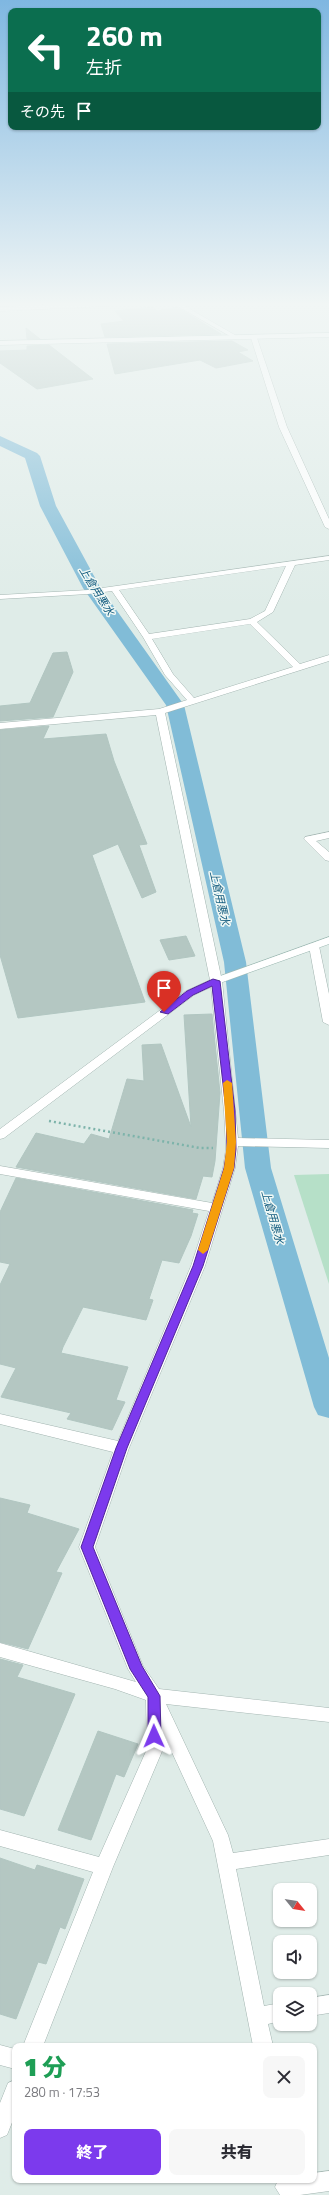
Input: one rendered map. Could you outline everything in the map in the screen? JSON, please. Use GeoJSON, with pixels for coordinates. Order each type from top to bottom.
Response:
{"type":"FeatureCollection","features":[{"type":"Feature","properties":{"kind":"street"},"geometry":{"type":"LineString","coordinates":[[275,403],[283,427],[329,527]]}},
{"type":"Feature","properties":{"kind":"street"},"geometry":{"type":"LineString","coordinates":[[0,597],[88,592],[292,562],[329,558]]}},
{"type":"Feature","properties":{"kind":"street"},"geometry":{"type":"LineString","coordinates":[[147,637],[252,621],[269,612],[292,562]]}},
{"type":"Feature","properties":{"kind":"street"},"geometry":{"type":"LineString","coordinates":[[114,588],[147,637],[169,675],[193,702]]}},
{"type":"Feature","properties":{"kind":"street"},"geometry":{"type":"LineString","coordinates":[[252,621],[299,668]]}},
{"type":"Feature","properties":{"kind":"street"},"geometry":{"type":"LineString","coordinates":[[0,726],[160,712],[329,658]]}},
{"type":"Feature","properties":{"kind":"street"},"geometry":{"type":"LineString","coordinates":[[160,712],[216,981],[230,1111],[232,1145],[229,1168],[198,1266],[122,1448],[87,1547],[136,1669],[154,1696],[222,1841],[225,1862],[259,2016],[263,2043]]}},
{"type":"Feature","properties":{"kind":"street"},"geometry":{"type":"LineString","coordinates":[[329,835],[309,839],[329,858]]}},
{"type":"Feature","properties":{"kind":"street"},"geometry":{"type":"LineString","coordinates":[[0,1135],[190,993],[216,981],[329,940]]}},
{"type":"Feature","properties":{"kind":"street"},"geometry":{"type":"LineString","coordinates":[[314,946],[329,1022]]}},
{"type":"Feature","properties":{"kind":"street"},"geometry":{"type":"LineString","coordinates":[[232,1145],[272,1142],[329,1144]]}},
{"type":"Feature","properties":{"kind":"street"},"geometry":{"type":"LineString","coordinates":[[0,1170],[216,1208]]}},
{"type":"Feature","properties":{"kind":"street"},"geometry":{"type":"LineString","coordinates":[[0,1420],[122,1448]]}},
{"type":"Feature","properties":{"kind":"street"},"geometry":{"type":"LineString","coordinates":[[0,1650],[115,1682],[154,1696],[329,1715]]}},
{"type":"Feature","properties":{"kind":"street"},"geometry":{"type":"LineString","coordinates":[[34,2043],[104,1867],[155,1749],[154,1696]]}},
{"type":"Feature","properties":{"kind":"street"},"geometry":{"type":"LineString","coordinates":[[0,1838],[104,1867]]}},
{"type":"Feature","properties":{"kind":"street"},"geometry":{"type":"LineString","coordinates":[[225,1862],[329,1847]]}},
{"type":"Feature","properties":{"kind":"street"},"geometry":{"type":"LineString","coordinates":[[317,2006],[329,2004]]}},
{"type":"Feature","properties":{"kind":"street"},"geometry":{"type":"LineString","coordinates":[[259,2016],[273,2013]]}},
{"type":"Feature","properties":{"kind":"street"},"geometry":{"type":"LineString","coordinates":[[0,2055],[12,2058]]}},
{"type":"Feature","properties":{"kind":"street"},"geometry":{"type":"LineString","coordinates":[[0,2128],[12,2098]]}},
{"type":"Feature","properties":{"kind":"street"},"geometry":{"type":"LineString","coordinates":[[317,2183],[329,2181]]}},
{"type":"Feature","properties":{"kind":"street"},"geometry":{"type":"LineString","coordinates":[[284,2188],[316,2183]]}},
{"type":"Feature","properties":{"kind":"path"},"geometry":{"type":"LineString","coordinates":[[25,1116],[200,1148],[232,1145]]}},
{"type":"Feature","properties":{"kind":"green space"},"geometry":{"type":"Polygon","coordinates":[[[329,1174],[329,1284],[294,1175],[329,1174]]]}},
{"type":"Feature","properties":{"kind":"building"},"geometry":{"type":"Polygon","coordinates":[[[67,652],[73,672],[53,717],[0,721],[0,706],[30,703],[53,653],[67,652]]]}},
{"type":"Feature","properties":{"kind":"building"},"geometry":{"type":"Polygon","coordinates":[[[49,726],[43,739],[106,734],[114,761],[147,844],[139,845],[156,892],[142,898],[118,844],[92,855],[145,1002],[18,1018],[0,955],[0,730],[49,726]]]}},
{"type":"Feature","properties":{"kind":"building"},"geometry":{"type":"Polygon","coordinates":[[[186,936],[195,956],[169,960],[160,940],[186,936]]]}},
{"type":"Feature","properties":{"kind":"building"},"geometry":{"type":"Polygon","coordinates":[[[212,1014],[220,1093],[215,1161],[212,1177],[203,1176],[196,1199],[16,1167],[36,1133],[84,1144],[91,1134],[109,1139],[127,1079],[144,1081],[142,1045],[161,1044],[191,1127],[184,1015],[212,1014]]]}},
{"type":"Feature","properties":{"kind":"building"},"geometry":{"type":"Polygon","coordinates":[[[16,1178],[193,1210],[192,1213],[198,1214],[191,1236],[179,1263],[162,1260],[149,1299],[153,1300],[146,1320],[83,1307],[63,1347],[61,1353],[128,1367],[116,1400],[125,1402],[112,1430],[67,1419],[71,1413],[1,1397],[16,1368],[0,1364],[0,1285],[10,1264],[0,1262],[0,1212],[16,1178]]]}},
{"type":"Feature","properties":{"kind":"building"},"geometry":{"type":"Polygon","coordinates":[[[0,1498],[30,1505],[27,1513],[79,1529],[56,1572],[62,1573],[28,1649],[0,1642],[0,1498]]]}},
{"type":"Feature","properties":{"kind":"building"},"geometry":{"type":"Polygon","coordinates":[[[0,1659],[23,1665],[17,1677],[75,1694],[24,1816],[0,1809],[0,1659]]]}},
{"type":"Feature","properties":{"kind":"building"},"geometry":{"type":"Polygon","coordinates":[[[98,1731],[138,1744],[124,1777],[116,1774],[91,1840],[58,1830],[98,1731]]]}},
{"type":"Feature","properties":{"kind":"building"},"geometry":{"type":"Polygon","coordinates":[[[0,1858],[35,1870],[37,1865],[84,1879],[65,1929],[60,1927],[46,1964],[38,1962],[16,2019],[0,2014],[0,1858]]]}},
{"type":"Feature","properties":{"kind":"waterway","name":"上倉用悪水"},"geometry":{"type":"LineString","coordinates":[[0,440],[32,456],[48,506],[92,588],[175,705],[235,962],[258,1168],[329,1407]]}},
{"type":"Feature","properties":{"kind":"slow traffic"},"geometry":{"type":"LineString","coordinates":[[203,1250],[229,1168],[232,1149],[227,1083]]}},
{"type":"Feature","properties":{"kind":"route"},"geometry":{"type":"LineString","coordinates":[[154,1736],[154,1696],[136,1669],[87,1547],[122,1448],[198,1266],[229,1168],[232,1149],[230,1111],[216,981],[190,993],[164,1012]]}}]}
